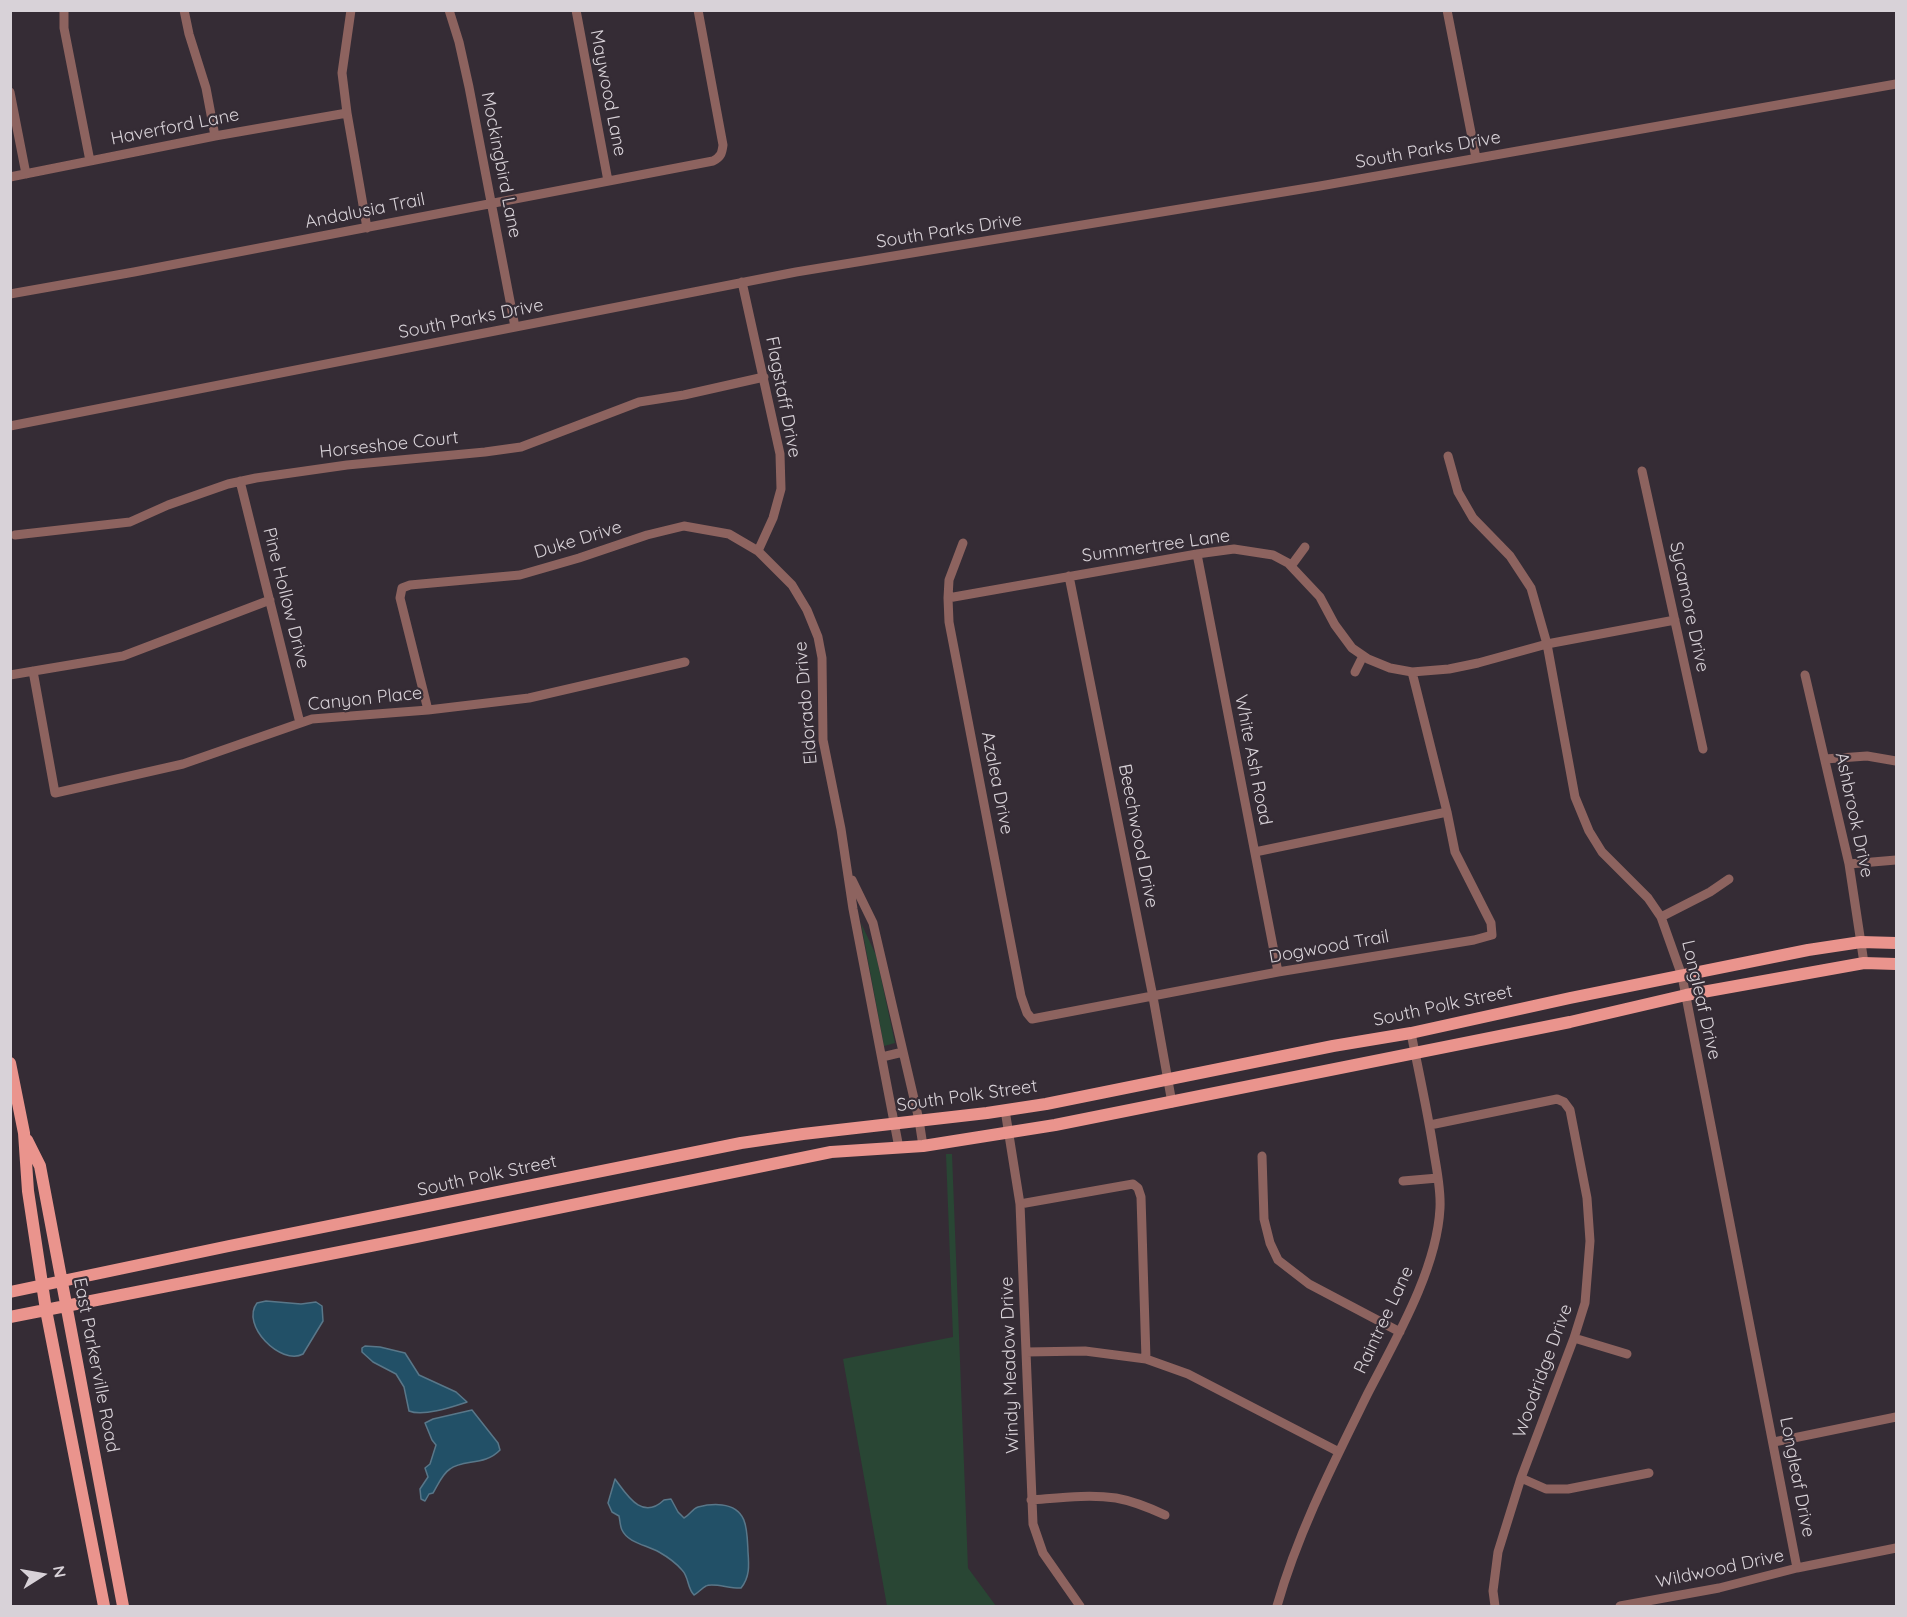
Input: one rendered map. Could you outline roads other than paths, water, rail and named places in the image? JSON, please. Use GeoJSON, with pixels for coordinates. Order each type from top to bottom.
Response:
{"type":"FeatureCollection","features":[{"type":"Feature","properties":{"kind":"main road","name":"South Polk Street"},"geometry":{"type":"LineString","coordinates":[[10,1292],[741,1143],[1046,1104],[1333,1046],[1411,1033],[1808,950],[1861,942],[1896,943]]}},
{"type":"Feature","properties":{"kind":"main road"},"geometry":{"type":"LineString","coordinates":[[10,1317],[821,1154],[922,1146],[1008,1132],[1172,1103],[1570,1022],[1686,995],[1864,963],[1896,964]]}},
{"type":"Feature","properties":{"kind":"main road","name":"East Parkerville Road"},"geometry":{"type":"LineString","coordinates":[[10,1064],[24,1133],[28,1191],[46,1310],[104,1606]]}},
{"type":"Feature","properties":{"kind":"main road","name":"East Parkerville Road"},"geometry":{"type":"LineString","coordinates":[[24,1133],[40,1166],[123,1606]]}},
{"type":"Feature","properties":{"kind":"street"},"geometry":{"type":"LineString","coordinates":[[64,10],[64,28],[90,160]]}},
{"type":"Feature","properties":{"kind":"street"},"geometry":{"type":"LineString","coordinates":[[184,10],[206,88],[215,136]]}},
{"type":"Feature","properties":{"kind":"street"},"geometry":{"type":"LineString","coordinates":[[351,10],[342,74],[367,228]]}},
{"type":"Feature","properties":{"kind":"street","name":"Maywood Lane"},"geometry":{"type":"LineString","coordinates":[[576,10],[608,181]]}},
{"type":"Feature","properties":{"kind":"street","name":"Andalusia Trail"},"geometry":{"type":"LineString","coordinates":[[10,294],[713,161],[722,153],[723,145],[698,10]]}},
{"type":"Feature","properties":{"kind":"street"},"geometry":{"type":"LineString","coordinates":[[1447,10],[1476,158]]}},
{"type":"Feature","properties":{"kind":"street","name":"Mockingbird Lane"},"geometry":{"type":"LineString","coordinates":[[452,12],[469,87],[515,327]]}},
{"type":"Feature","properties":{"kind":"street","name":"South Parks Drive"},"geometry":{"type":"LineString","coordinates":[[10,426],[796,272],[1285,192],[1896,84]]}},
{"type":"Feature","properties":{"kind":"street"},"geometry":{"type":"LineString","coordinates":[[10,92],[26,174]]}},
{"type":"Feature","properties":{"kind":"street","name":"Haverford Lane"},"geometry":{"type":"LineString","coordinates":[[10,177],[215,136],[347,113]]}},
{"type":"Feature","properties":{"kind":"street","name":"Flagstaff Drive"},"geometry":{"type":"LineString","coordinates":[[742,282],[780,454],[781,489],[773,518],[758,551]]}},
{"type":"Feature","properties":{"kind":"street","name":"Horseshoe Court"},"geometry":{"type":"LineString","coordinates":[[15,536],[129,522],[168,505],[240,481],[346,465],[520,447],[639,402],[684,395],[764,377]]}},
{"type":"Feature","properties":{"kind":"street","name":"Longleaf Drive"},"geometry":{"type":"LineString","coordinates":[[1448,456],[1458,492],[1473,518],[1510,556],[1531,588],[1547,644],[1575,797],[1589,831],[1602,852],[1648,897],[1661,917],[1682,976],[1797,1568]]}},
{"type":"Feature","properties":{"kind":"street","name":"Sycamore Drive"},"geometry":{"type":"LineString","coordinates":[[1642,471],[1703,750]]}},
{"type":"Feature","properties":{"kind":"street","name":"Pine Hollow Drive"},"geometry":{"type":"LineString","coordinates":[[240,481],[300,723]]}},
{"type":"Feature","properties":{"kind":"street","name":"Duke Drive"},"geometry":{"type":"LineString","coordinates":[[428,710],[400,598],[402,588],[410,585],[520,575],[684,526],[729,534],[758,551]]}},
{"type":"Feature","properties":{"kind":"street","name":"Azalea Drive"},"geometry":{"type":"LineString","coordinates":[[963,543],[949,580],[949,622],[1021,996],[1027,1013],[1032,1019],[1041,1017]]}},
{"type":"Feature","properties":{"kind":"street"},"geometry":{"type":"LineString","coordinates":[[1291,566],[1305,547]]}},
{"type":"Feature","properties":{"kind":"street","name":"Summertree Lane"},"geometry":{"type":"LineString","coordinates":[[948,597],[1234,549],[1273,555],[1291,566],[1320,597],[1335,626],[1353,648],[1364,656],[1390,668],[1412,672],[1449,669],[1547,644],[1675,620]]}},
{"type":"Feature","properties":{"kind":"street","name":"Eldorado Drive"},"geometry":{"type":"LineString","coordinates":[[758,551],[792,585],[807,610],[818,637],[822,658],[823,740],[899,1148]]}},
{"type":"Feature","properties":{"kind":"street","name":"White Ash Road"},"geometry":{"type":"LineString","coordinates":[[1197,554],[1278,972]]}},
{"type":"Feature","properties":{"kind":"street","name":"Beechwood Drive"},"geometry":{"type":"LineString","coordinates":[[1069,576],[1172,1103]]}},
{"type":"Feature","properties":{"kind":"street"},"geometry":{"type":"LineString","coordinates":[[10,675],[123,656],[270,600]]}},
{"type":"Feature","properties":{"kind":"street"},"geometry":{"type":"LineString","coordinates":[[1355,672],[1364,656]]}},
{"type":"Feature","properties":{"kind":"street","name":"Canyon Place"},"geometry":{"type":"LineString","coordinates":[[33,671],[55,793],[183,764],[312,719],[428,710],[529,698],[685,662]]}},
{"type":"Feature","properties":{"kind":"street"},"geometry":{"type":"LineString","coordinates":[[1255,852],[1447,812],[1412,672]]}},
{"type":"Feature","properties":{"kind":"street","name":"Ashbrook Drive"},"geometry":{"type":"LineString","coordinates":[[1805,675],[1849,864],[1864,963]]}},
{"type":"Feature","properties":{"kind":"street"},"geometry":{"type":"LineString","coordinates":[[1825,759],[1867,756],[1896,761]]}},
{"type":"Feature","properties":{"kind":"street","name":"Dogwood Trail"},"geometry":{"type":"LineString","coordinates":[[1041,1017],[1278,972],[1474,940],[1492,935],[1491,923],[1455,852],[1447,812]]}},
{"type":"Feature","properties":{"kind":"street"},"geometry":{"type":"LineString","coordinates":[[1849,864],[1896,860]]}},
{"type":"Feature","properties":{"kind":"street","name":"Eldorado Drive"},"geometry":{"type":"LineString","coordinates":[[847,871],[873,922],[919,1120],[922,1146]]}},
{"type":"Feature","properties":{"kind":"street"},"geometry":{"type":"LineString","coordinates":[[1661,917],[1710,892],[1729,879]]}},
{"type":"Feature","properties":{"kind":"street","name":"Raintree Lane"},"geometry":{"type":"LineString","coordinates":[[1276,1606],[1309,1518],[1339,1452],[1400,1332],[1427,1269],[1438,1225],[1441,1206],[1438,1178],[1430,1125],[1411,1033]]}},
{"type":"Feature","properties":{"kind":"street"},"geometry":{"type":"LineString","coordinates":[[882,1057],[903,1052]]}},
{"type":"Feature","properties":{"kind":"street","name":"Woodridge Drive"},"geometry":{"type":"LineString","coordinates":[[1430,1125],[1557,1099],[1564,1102],[1570,1110],[1587,1198],[1590,1241],[1585,1303],[1521,1478],[1498,1552],[1493,1591],[1496,1606]]}},
{"type":"Feature","properties":{"kind":"street","name":"Windy Meadow Drive"},"geometry":{"type":"LineString","coordinates":[[1005,1110],[1020,1204],[1033,1524],[1044,1553],[1080,1606]]}},
{"type":"Feature","properties":{"kind":"street"},"geometry":{"type":"LineString","coordinates":[[1262,1156],[1264,1219],[1278,1260],[1309,1284],[1400,1332]]}},
{"type":"Feature","properties":{"kind":"street"},"geometry":{"type":"LineString","coordinates":[[1403,1181],[1438,1178]]}},
{"type":"Feature","properties":{"kind":"street"},"geometry":{"type":"LineString","coordinates":[[1020,1204],[1133,1184],[1138,1188],[1142,1197],[1146,1359]]}},
{"type":"Feature","properties":{"kind":"street"},"geometry":{"type":"LineString","coordinates":[[1574,1338],[1628,1354]]}},
{"type":"Feature","properties":{"kind":"street"},"geometry":{"type":"LineString","coordinates":[[1026,1352],[1085,1352],[1146,1359],[1188,1374],[1339,1452]]}},
{"type":"Feature","properties":{"kind":"street"},"geometry":{"type":"LineString","coordinates":[[1774,1442],[1896,1417]]}},
{"type":"Feature","properties":{"kind":"street"},"geometry":{"type":"LineString","coordinates":[[1521,1478],[1546,1489],[1568,1489],[1649,1473]]}},
{"type":"Feature","properties":{"kind":"street"},"geometry":{"type":"LineString","coordinates":[[1031,1500],[1068,1497],[1116,1498],[1165,1515]]}},
{"type":"Feature","properties":{"kind":"street","name":"Wildwood Drive"},"geometry":{"type":"LineString","coordinates":[[1620,1606],[1719,1588],[1797,1568],[1896,1548]]}},
{"type":"Feature","properties":{"kind":"water"},"geometry":{"type":"Polygon","coordinates":[[[266,1301],[301,1304],[316,1302],[322,1306],[323,1321],[303,1354],[294,1356],[284,1354],[274,1349],[258,1332],[253,1312],[257,1303],[266,1301]]]}},
{"type":"Feature","properties":{"kind":"water"},"geometry":{"type":"Polygon","coordinates":[[[365,1346],[405,1353],[419,1375],[456,1392],[467,1402],[430,1412],[409,1411],[404,1387],[396,1374],[373,1362],[362,1352],[365,1346]]]}},
{"type":"Feature","properties":{"kind":"water"},"geometry":{"type":"Polygon","coordinates":[[[472,1410],[498,1443],[500,1450],[488,1458],[450,1469],[442,1477],[433,1493],[429,1494],[425,1501],[421,1499],[420,1489],[428,1477],[425,1468],[430,1464],[436,1445],[425,1423],[472,1410]]]}},
{"type":"Feature","properties":{"kind":"water"},"geometry":{"type":"Polygon","coordinates":[[[615,1479],[630,1498],[642,1507],[649,1508],[671,1499],[684,1518],[696,1508],[707,1505],[722,1505],[737,1511],[746,1528],[749,1566],[741,1588],[709,1585],[694,1595],[686,1576],[677,1565],[659,1552],[633,1541],[625,1534],[621,1528],[619,1516],[612,1512],[608,1503],[615,1479]]]}}]}
